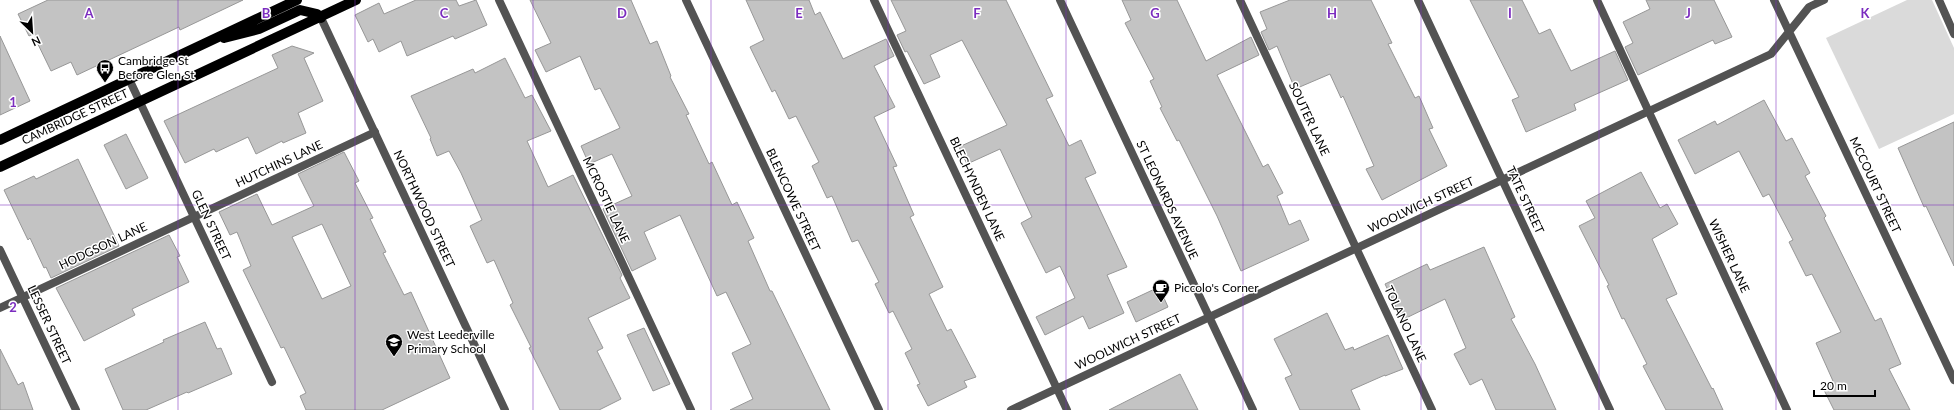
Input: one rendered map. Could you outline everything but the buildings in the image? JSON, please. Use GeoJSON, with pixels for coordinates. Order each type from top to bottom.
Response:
{"type":"FeatureCollection","features":[{"type":"Feature","properties":{"kind":"main road","name":"CAMBRIDGE STREET"},"geometry":{"type":"LineString","coordinates":[[0,140],[297,0]]}},
{"type":"Feature","properties":{"kind":"main road","name":"CAMBRIDGE STREET"},"geometry":{"type":"LineString","coordinates":[[0,167],[321,18],[356,0]]}},
{"type":"Feature","properties":{"kind":"main road"},"geometry":{"type":"LineString","coordinates":[[213,39],[230,38],[259,29],[300,10],[316,14],[321,18]]}},
{"type":"Feature","properties":{"kind":"street","name":"MCROSTIE LANE"},"geometry":{"type":"LineString","coordinates":[[499,0],[691,410]]}},
{"type":"Feature","properties":{"kind":"street","name":"BLENCOWE STREET"},"geometry":{"type":"LineString","coordinates":[[686,0],[880,410]]}},
{"type":"Feature","properties":{"kind":"street","name":"BLECHYNDEN LANE"},"geometry":{"type":"LineString","coordinates":[[874,0],[1067,410]]}},
{"type":"Feature","properties":{"kind":"street","name":"ST LEONARDS AVENUE"},"geometry":{"type":"LineString","coordinates":[[1060,0],[1253,410]]}},
{"type":"Feature","properties":{"kind":"street","name":"SOUTER LANE"},"geometry":{"type":"LineString","coordinates":[[1240,0],[1356,248]]}},
{"type":"Feature","properties":{"kind":"street","name":"TATE STREET"},"geometry":{"type":"LineString","coordinates":[[1418,0],[1610,410]]}},
{"type":"Feature","properties":{"kind":"street","name":"WISHER LANE"},"geometry":{"type":"LineString","coordinates":[[1597,0],[1787,410]]}},
{"type":"Feature","properties":{"kind":"street","name":"MCCOURT STREET"},"geometry":{"type":"LineString","coordinates":[[1774,0],[1954,380]]}},
{"type":"Feature","properties":{"kind":"street","name":"WOOLWICH STREET"},"geometry":{"type":"LineString","coordinates":[[1011,410],[1771,54],[1809,7],[1824,0]]}},
{"type":"Feature","properties":{"kind":"street"},"geometry":{"type":"LineString","coordinates":[[1939,0],[1954,34]]}},
{"type":"Feature","properties":{"kind":"street","name":"NORTHWOOD STREET"},"geometry":{"type":"LineString","coordinates":[[321,18],[505,410]]}},
{"type":"Feature","properties":{"kind":"street","name":"GLEN STREET"},"geometry":{"type":"LineString","coordinates":[[129,79],[272,382]]}},
{"type":"Feature","properties":{"kind":"street","name":"HUTCHINS LANE"},"geometry":{"type":"LineString","coordinates":[[194,218],[375,132]]}},
{"type":"Feature","properties":{"kind":"street","name":"HODGSON LANE"},"geometry":{"type":"LineString","coordinates":[[0,308],[194,218]]}},
{"type":"Feature","properties":{"kind":"street","name":"TOLANO LANE"},"geometry":{"type":"LineString","coordinates":[[1356,248],[1432,410]]}},
{"type":"Feature","properties":{"kind":"street","name":"LESSER STREET"},"geometry":{"type":"LineString","coordinates":[[0,250],[76,410]]}},
{"type":"Feature","properties":{"kind":"shaded area"},"geometry":{"type":"Polygon","coordinates":[[[1907,0],[1932,0],[1954,48],[1954,114],[1879,149],[1826,38],[1907,0]]]}},
{"type":"Feature","properties":{"kind":"place","name":"Cambridge St Before Glen St"},"geometry":{"type":"Point","coordinates":[105,83]}},
{"type":"Feature","properties":{"kind":"place","name":"Piccolo's Corner"},"geometry":{"type":"Point","coordinates":[1161,303]}},
{"type":"Feature","properties":{"kind":"place","name":"West Leederville Primary School"},"geometry":{"type":"Point","coordinates":[394,357]}}]}
